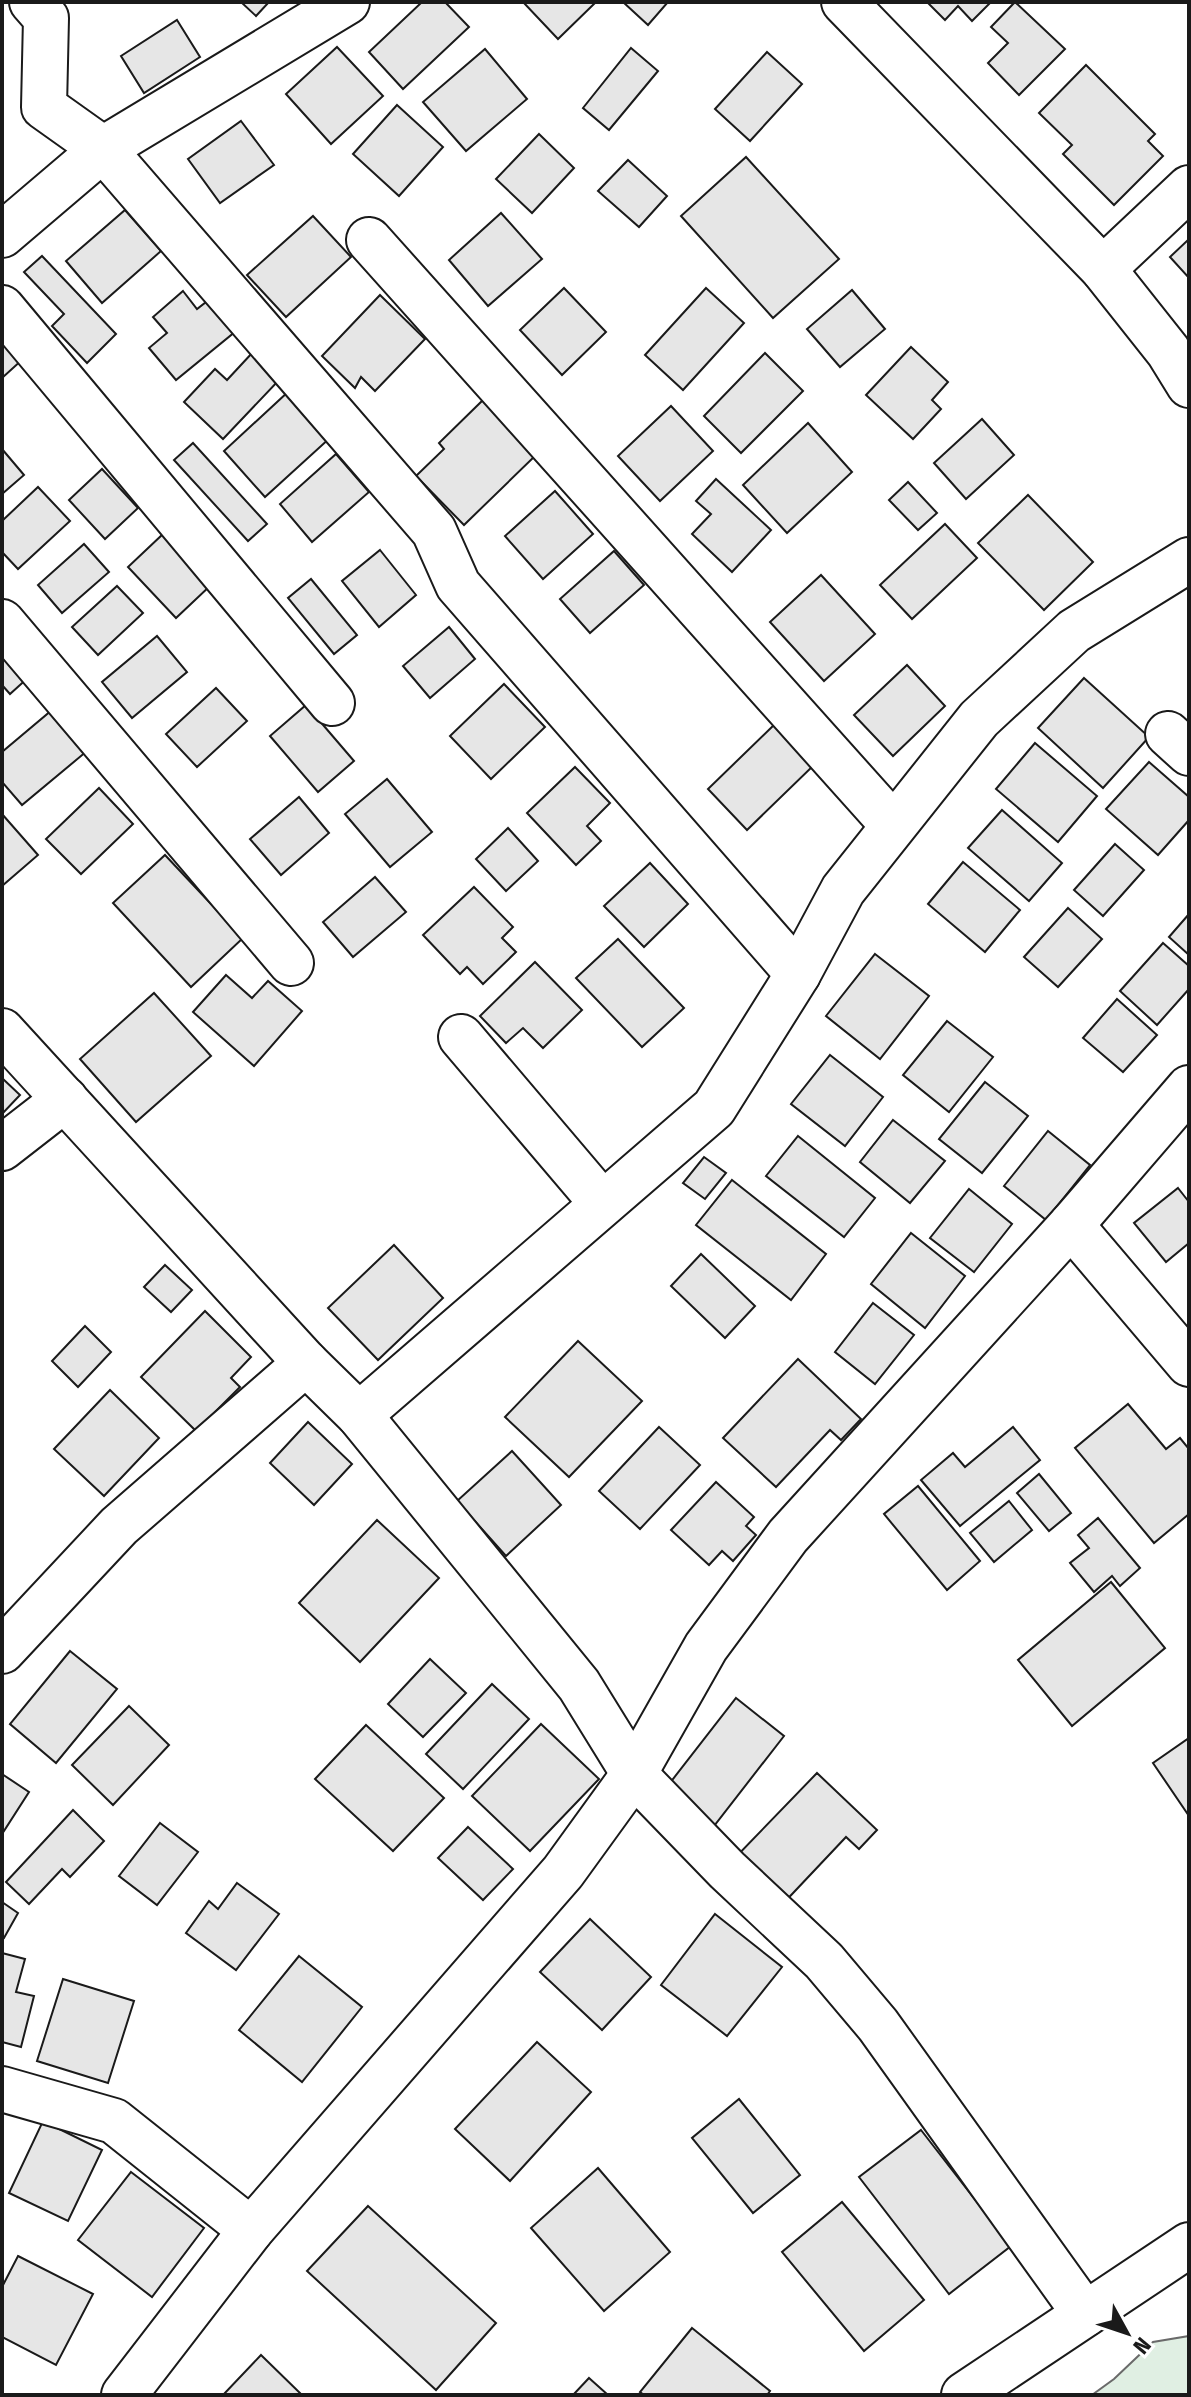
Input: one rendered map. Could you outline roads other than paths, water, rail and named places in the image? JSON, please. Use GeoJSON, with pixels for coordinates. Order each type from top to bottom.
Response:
{"type":"FeatureCollection","features":[{"type":"Feature","properties":{"kind":"main road"},"geometry":{"type":"LineString","coordinates":[[32,2],[46,18],[44,107],[103,149],[434,531],[458,585],[798,974]]}},
{"type":"Feature","properties":{"kind":"main road"},"geometry":{"type":"LineString","coordinates":[[2,235],[103,149],[347,2]]}},
{"type":"Feature","properties":{"kind":"main road"},"geometry":{"type":"LineString","coordinates":[[844,2],[1103,269],[1168,351],[1189,385]]}},
{"type":"Feature","properties":{"kind":"main road"},"geometry":{"type":"LineString","coordinates":[[1103,269],[1189,188]]}},
{"type":"Feature","properties":{"kind":"main road"},"geometry":{"type":"LineString","coordinates":[[369,240],[893,825]]}},
{"type":"Feature","properties":{"kind":"main road"},"geometry":{"type":"LineString","coordinates":[[2,308],[332,703]]}},
{"type":"Feature","properties":{"kind":"main road"},"geometry":{"type":"LineString","coordinates":[[359,1415],[714,1108],[798,974],[843,890],[979,719],[1074,631],[1189,560]]}},
{"type":"Feature","properties":{"kind":"main road"},"geometry":{"type":"LineString","coordinates":[[2,622],[291,963]]}},
{"type":"Feature","properties":{"kind":"main road"},"geometry":{"type":"LineString","coordinates":[[2,1031],[306,1363],[359,1415],[579,1685],[634,1774],[727,1870],[824,1961],[878,2025],[1085,2314]]}},
{"type":"Feature","properties":{"kind":"main road"},"geometry":{"type":"LineString","coordinates":[[461,1037],[602,1203]]}},
{"type":"Feature","properties":{"kind":"main road"},"geometry":{"type":"LineString","coordinates":[[124,2395],[251,2230],[563,1872],[634,1774],[706,1647],[788,1536],[1071,1225],[1189,1088]]}},
{"type":"Feature","properties":{"kind":"main road"},"geometry":{"type":"LineString","coordinates":[[2,1148],[65,1099]]}},
{"type":"Feature","properties":{"kind":"main road"},"geometry":{"type":"LineString","coordinates":[[1071,1225],[1189,1364]]}},
{"type":"Feature","properties":{"kind":"main road"},"geometry":{"type":"LineString","coordinates":[[2,1651],[119,1526],[306,1363]]}},
{"type":"Feature","properties":{"kind":"main road"},"geometry":{"type":"LineString","coordinates":[[2,2089],[114,2121],[251,2230]]}},
{"type":"Feature","properties":{"kind":"main road"},"geometry":{"type":"LineString","coordinates":[[964,2395],[1189,2245]]}}]}
